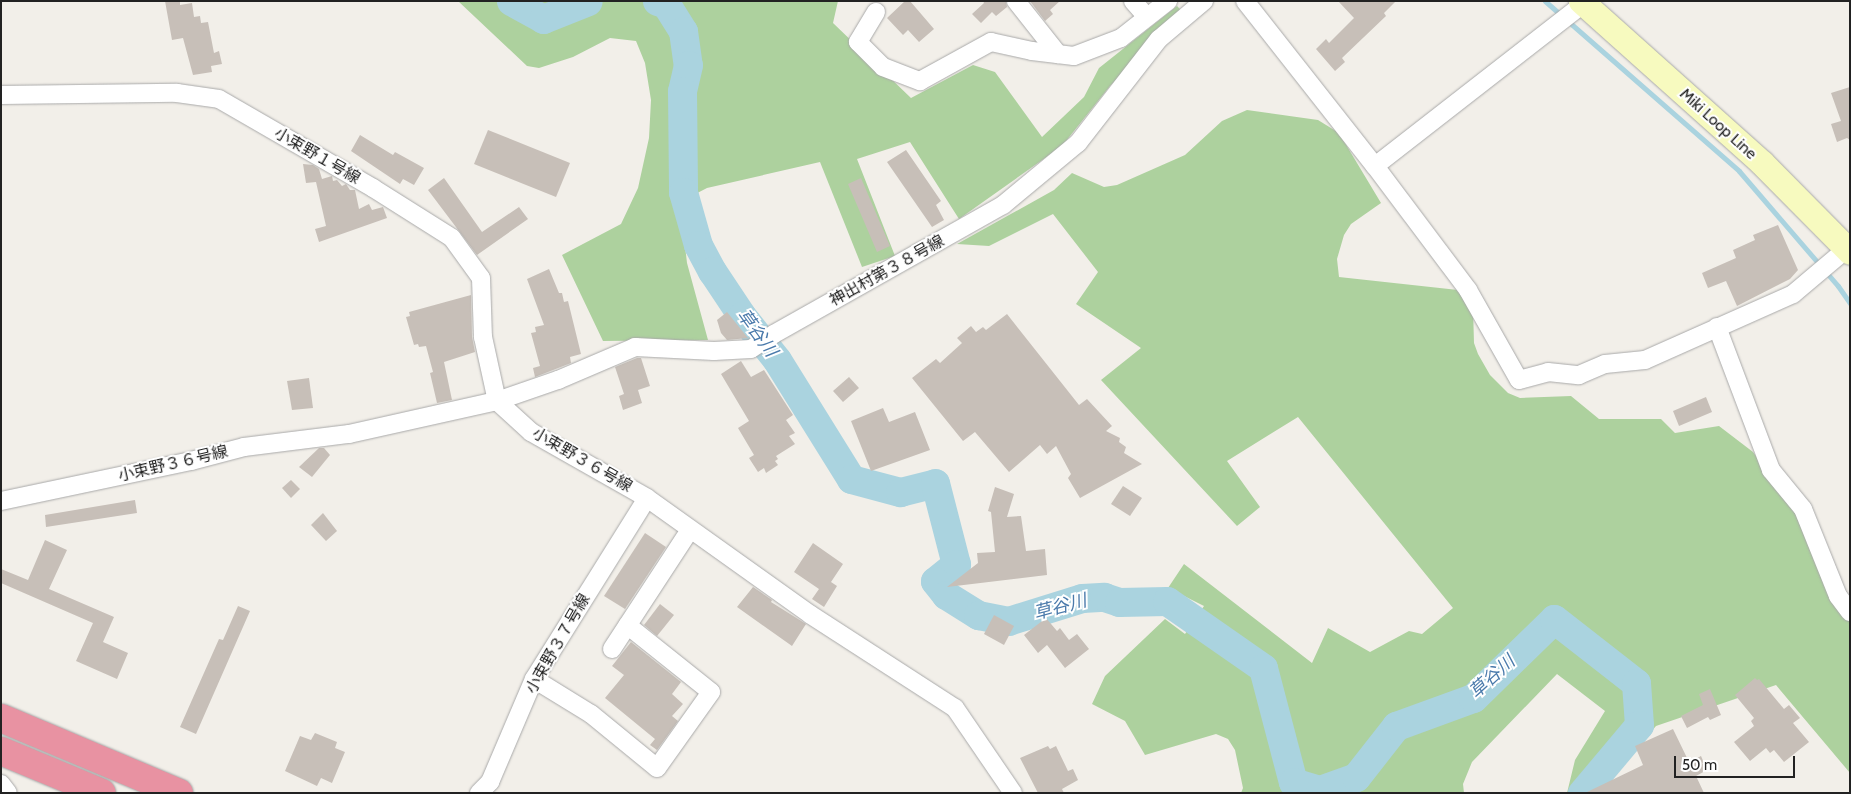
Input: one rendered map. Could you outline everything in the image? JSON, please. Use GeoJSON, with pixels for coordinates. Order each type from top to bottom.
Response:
{"type":"FeatureCollection","features":[{"type":"Feature","properties":{"kind":"highway"},"geometry":{"type":"LineString","coordinates":[[1,718],[179,793]]}},
{"type":"Feature","properties":{"kind":"highway"},"geometry":{"type":"LineString","coordinates":[[6,757],[102,793]]}},
{"type":"Feature","properties":{"kind":"main road","name":"Miki Loop Line"},"geometry":{"type":"LineString","coordinates":[[1584,2],[1762,163],[1849,248]]}},
{"type":"Feature","properties":{"kind":"street"},"geometry":{"type":"LineString","coordinates":[[1016,1],[1058,54]]}},
{"type":"Feature","properties":{"kind":"street"},"geometry":{"type":"LineString","coordinates":[[1133,1],[1147,17]]}},
{"type":"Feature","properties":{"kind":"street"},"geometry":{"type":"LineString","coordinates":[[876,12],[858,42],[883,67],[920,81],[991,42],[1074,56],[1121,38],[1168,1]]}},
{"type":"Feature","properties":{"kind":"street","name":"神出村第３８号線"},"geometry":{"type":"LineString","coordinates":[[497,401],[558,380],[635,347],[714,351],[751,349],[774,334],[1003,205],[1078,143],[1159,39],[1204,1]]}},
{"type":"Feature","properties":{"kind":"street"},"geometry":{"type":"LineString","coordinates":[[1245,1],[1375,166],[1468,290],[1519,380],[1548,372],[1579,375],[1605,364],[1645,360],[1793,294],[1849,248]]}},
{"type":"Feature","properties":{"kind":"street"},"geometry":{"type":"LineString","coordinates":[[1375,166],[1584,2]]}},
{"type":"Feature","properties":{"kind":"street","name":"小束野１号線"},"geometry":{"type":"LineString","coordinates":[[1,95],[177,93],[219,99],[373,188],[452,238],[480,278],[483,337],[497,401]]}},
{"type":"Feature","properties":{"kind":"street"},"geometry":{"type":"LineString","coordinates":[[1717,327],[1771,470],[1802,509],[1838,596],[1850,612]]}},
{"type":"Feature","properties":{"kind":"street","name":"小束野３６号線"},"geometry":{"type":"LineString","coordinates":[[1,501],[191,461],[244,447],[349,434],[497,401],[531,432],[647,498],[819,620],[955,708],[1014,793]]}},
{"type":"Feature","properties":{"kind":"street","name":"小束野３７号線"},"geometry":{"type":"LineString","coordinates":[[478,793],[490,782],[534,679],[647,498]]}},
{"type":"Feature","properties":{"kind":"street"},"geometry":{"type":"LineString","coordinates":[[612,649],[690,530]]}},
{"type":"Feature","properties":{"kind":"street"},"geometry":{"type":"LineString","coordinates":[[534,679],[591,714],[657,768],[711,692],[627,625]]}},
{"type":"Feature","properties":{"kind":"street"},"geometry":{"type":"LineString","coordinates":[[1,784],[8,793]]}},
{"type":"Feature","properties":{"kind":"green space"},"geometry":{"type":"Polygon","coordinates":[[[458,1],[838,1],[833,23],[911,98],[973,65],[995,72],[1042,137],[1084,97],[1099,68],[1177,6],[1183,12],[1110,86],[1062,146],[959,219],[910,142],[857,159],[895,256],[862,267],[820,162],[707,188],[680,202],[687,263],[708,340],[603,341],[562,255],[621,224],[638,188],[649,138],[651,100],[645,63],[636,41],[610,38],[573,57],[539,68],[527,66],[458,1]]]}},
{"type":"Feature","properties":{"kind":"green space"},"geometry":{"type":"Polygon","coordinates":[[[1247,110],[1318,120],[1339,133],[1381,203],[1351,224],[1344,235],[1337,259],[1339,277],[1458,290],[1473,308],[1474,343],[1478,354],[1490,375],[1508,393],[1520,398],[1571,396],[1599,419],[1661,419],[1675,433],[1719,426],[1753,452],[1799,514],[1850,618],[1850,773],[1776,685],[1656,726],[1599,793],[1567,793],[1575,760],[1605,711],[1557,674],[1472,762],[1463,784],[1464,793],[1241,793],[1243,788],[1235,750],[1228,739],[1216,734],[1145,755],[1125,721],[1092,704],[1105,676],[1165,619],[1185,634],[1204,606],[1168,588],[1184,564],[1312,663],[1328,628],[1370,652],[1409,631],[1422,634],[1453,608],[1298,417],[1227,461],[1260,507],[1237,526],[1101,380],[1141,348],[1076,304],[1098,272],[1053,214],[989,246],[957,244],[1054,190],[1072,173],[1104,187],[1117,185],[1185,155],[1222,121],[1247,110]]]}},
{"type":"Feature","properties":{"kind":"building"},"geometry":{"type":"Polygon","coordinates":[[[165,1],[180,1],[180,5],[192,3],[194,17],[200,16],[201,23],[208,22],[214,53],[219,51],[222,64],[211,66],[212,72],[193,75],[183,38],[172,40],[165,1]]]}},
{"type":"Feature","properties":{"kind":"building"},"geometry":{"type":"Polygon","coordinates":[[[905,1],[910,1],[934,29],[919,42],[908,30],[903,35],[887,18],[905,1]]]}},
{"type":"Feature","properties":{"kind":"building"},"geometry":{"type":"Polygon","coordinates":[[[983,1],[1006,1],[1007,7],[996,16],[992,12],[981,23],[972,14],[984,3],[983,1]]]}},
{"type":"Feature","properties":{"kind":"building"},"geometry":{"type":"Polygon","coordinates":[[[1030,1],[1060,1],[1050,10],[1053,14],[1045,21],[1030,1]]]}},
{"type":"Feature","properties":{"kind":"building"},"geometry":{"type":"Polygon","coordinates":[[[1338,1],[1396,1],[1384,13],[1386,16],[1342,58],[1345,62],[1335,71],[1316,49],[1326,39],[1329,43],[1354,18],[1338,1]]]}},
{"type":"Feature","properties":{"kind":"building"},"geometry":{"type":"Polygon","coordinates":[[[1850,87],[1850,140],[1847,138],[1837,142],[1831,124],[1841,121],[1831,93],[1850,87]]]}},
{"type":"Feature","properties":{"kind":"building"},"geometry":{"type":"Polygon","coordinates":[[[488,130],[570,163],[556,197],[474,164],[488,130]]]}},
{"type":"Feature","properties":{"kind":"building"},"geometry":{"type":"Polygon","coordinates":[[[360,135],[393,155],[395,152],[424,168],[414,185],[403,179],[400,184],[351,151],[360,135]]]}},
{"type":"Feature","properties":{"kind":"building"},"geometry":{"type":"Polygon","coordinates":[[[906,150],[941,201],[936,205],[944,220],[932,227],[887,162],[906,150]]]}},
{"type":"Feature","properties":{"kind":"building"},"geometry":{"type":"Polygon","coordinates":[[[303,164],[313,165],[319,169],[322,179],[332,176],[333,181],[337,180],[342,186],[346,184],[350,190],[355,190],[359,209],[369,204],[372,210],[383,207],[387,218],[319,242],[315,229],[326,226],[316,182],[306,183],[303,164]]]}},
{"type":"Feature","properties":{"kind":"building"},"geometry":{"type":"Polygon","coordinates":[[[444,178],[482,232],[519,207],[528,219],[477,255],[428,190],[444,178]]]}},
{"type":"Feature","properties":{"kind":"building"},"geometry":{"type":"Polygon","coordinates":[[[861,178],[890,246],[877,252],[848,184],[861,178]]]}},
{"type":"Feature","properties":{"kind":"building"},"geometry":{"type":"Polygon","coordinates":[[[1778,225],[1798,270],[1790,279],[1737,306],[1726,281],[1708,288],[1702,273],[1736,258],[1733,250],[1755,240],[1753,235],[1778,225]]]}},
{"type":"Feature","properties":{"kind":"building"},"geometry":{"type":"Polygon","coordinates":[[[549,269],[559,293],[562,293],[564,302],[568,301],[581,354],[570,357],[571,363],[535,377],[533,368],[540,366],[531,333],[536,332],[535,327],[544,325],[527,279],[549,269]]]}},
{"type":"Feature","properties":{"kind":"building"},"geometry":{"type":"Polygon","coordinates":[[[471,295],[472,337],[475,352],[444,362],[452,400],[437,403],[430,373],[433,372],[426,346],[419,347],[418,344],[414,345],[406,317],[410,316],[409,312],[471,295]]]}},
{"type":"Feature","properties":{"kind":"building"},"geometry":{"type":"Polygon","coordinates":[[[727,312],[748,338],[727,340],[721,333],[717,320],[727,312]]]}},
{"type":"Feature","properties":{"kind":"building"},"geometry":{"type":"Polygon","coordinates":[[[1007,314],[1079,405],[1087,399],[1112,426],[1106,431],[1120,438],[1119,442],[1126,447],[1124,453],[1142,464],[1080,498],[1068,478],[1071,474],[1056,446],[1047,454],[1040,445],[1009,472],[975,432],[963,441],[912,378],[936,359],[940,363],[962,343],[957,338],[971,326],[976,332],[983,327],[986,330],[1007,314]]]}},
{"type":"Feature","properties":{"kind":"building"},"geometry":{"type":"Polygon","coordinates":[[[641,358],[650,386],[638,390],[642,403],[623,410],[619,396],[624,394],[615,367],[641,358]]]}},
{"type":"Feature","properties":{"kind":"building"},"geometry":{"type":"Polygon","coordinates":[[[741,361],[751,377],[764,370],[793,415],[786,420],[795,433],[789,436],[795,444],[776,456],[778,459],[775,461],[778,465],[766,473],[764,468],[758,472],[749,458],[754,455],[738,428],[749,421],[721,374],[741,361]]]}},
{"type":"Feature","properties":{"kind":"building"},"geometry":{"type":"Polygon","coordinates":[[[849,377],[859,388],[843,402],[833,391],[849,377]]]}},
{"type":"Feature","properties":{"kind":"building"},"geometry":{"type":"Polygon","coordinates":[[[309,378],[313,408],[292,410],[287,381],[309,378]]]}},
{"type":"Feature","properties":{"kind":"building"},"geometry":{"type":"Polygon","coordinates":[[[1706,397],[1712,412],[1679,426],[1673,411],[1706,397]]]}},
{"type":"Feature","properties":{"kind":"building"},"geometry":{"type":"Polygon","coordinates":[[[883,408],[889,422],[915,412],[930,450],[871,471],[851,421],[883,408]]]}},
{"type":"Feature","properties":{"kind":"building"},"geometry":{"type":"Polygon","coordinates":[[[319,448],[324,448],[330,455],[312,477],[299,467],[319,448]]]}},
{"type":"Feature","properties":{"kind":"building"},"geometry":{"type":"Polygon","coordinates":[[[291,480],[300,489],[291,498],[282,488],[291,480]]]}},
{"type":"Feature","properties":{"kind":"building"},"geometry":{"type":"Polygon","coordinates":[[[1123,486],[1142,498],[1130,516],[1111,504],[1123,486]]]}},
{"type":"Feature","properties":{"kind":"building"},"geometry":{"type":"Polygon","coordinates":[[[995,487],[1014,494],[1007,517],[1021,516],[1026,551],[1045,549],[1047,575],[947,587],[978,563],[977,553],[995,552],[991,512],[988,511],[995,487]]]}},
{"type":"Feature","properties":{"kind":"building"},"geometry":{"type":"Polygon","coordinates":[[[135,500],[137,513],[46,527],[45,515],[135,500]]]}},
{"type":"Feature","properties":{"kind":"building"},"geometry":{"type":"Polygon","coordinates":[[[323,513],[337,531],[326,541],[311,525],[323,513]]]}},
{"type":"Feature","properties":{"kind":"building"},"geometry":{"type":"Polygon","coordinates":[[[645,533],[666,547],[625,609],[604,596],[645,533]]]}},
{"type":"Feature","properties":{"kind":"building"},"geometry":{"type":"Polygon","coordinates":[[[45,540],[67,550],[49,589],[114,617],[103,642],[128,653],[117,679],[76,661],[93,623],[1,583],[1,569],[28,580],[45,540]]]}},
{"type":"Feature","properties":{"kind":"building"},"geometry":{"type":"Polygon","coordinates":[[[813,543],[843,564],[831,582],[837,586],[824,607],[812,599],[819,589],[794,572],[813,543]]]}},
{"type":"Feature","properties":{"kind":"building"},"geometry":{"type":"Polygon","coordinates":[[[753,587],[772,600],[771,602],[806,624],[792,646],[737,607],[753,587]]]}},
{"type":"Feature","properties":{"kind":"building"},"geometry":{"type":"Polygon","coordinates":[[[660,604],[674,615],[657,636],[644,625],[660,604]]]}},
{"type":"Feature","properties":{"kind":"building"},"geometry":{"type":"Polygon","coordinates":[[[238,606],[250,611],[196,734],[180,727],[219,639],[223,640],[238,606]]]}},
{"type":"Feature","properties":{"kind":"building"},"geometry":{"type":"Polygon","coordinates":[[[994,615],[1014,626],[1004,645],[984,634],[994,615]]]}},
{"type":"Feature","properties":{"kind":"building"},"geometry":{"type":"Polygon","coordinates":[[[1046,618],[1057,631],[1060,628],[1069,640],[1077,634],[1089,649],[1065,668],[1047,645],[1038,653],[1024,635],[1046,618]]]}},
{"type":"Feature","properties":{"kind":"building"},"geometry":{"type":"Polygon","coordinates":[[[631,642],[681,682],[672,694],[683,704],[672,716],[678,721],[657,750],[650,745],[655,739],[605,698],[624,675],[612,666],[631,642]]]}},
{"type":"Feature","properties":{"kind":"building"},"geometry":{"type":"Polygon","coordinates":[[[1755,678],[1759,679],[1784,709],[1789,705],[1800,718],[1793,723],[1809,742],[1784,762],[1774,750],[1770,753],[1766,748],[1750,761],[1734,742],[1754,726],[1751,721],[1754,718],[1735,695],[1755,678]]]}},
{"type":"Feature","properties":{"kind":"building"},"geometry":{"type":"Polygon","coordinates":[[[1710,689],[1721,715],[1710,720],[1708,717],[1687,728],[1681,716],[1703,705],[1699,694],[1710,689]]]}},
{"type":"Feature","properties":{"kind":"building"},"geometry":{"type":"Polygon","coordinates":[[[1673,729],[1689,762],[1701,756],[1707,770],[1696,776],[1704,793],[1585,793],[1643,765],[1635,746],[1673,729]]]}},
{"type":"Feature","properties":{"kind":"building"},"geometry":{"type":"Polygon","coordinates":[[[315,733],[337,742],[335,748],[345,752],[332,783],[321,778],[317,786],[285,771],[300,736],[311,740],[315,733]]]}},
{"type":"Feature","properties":{"kind":"building"},"geometry":{"type":"Polygon","coordinates":[[[1048,746],[1050,749],[1056,746],[1068,771],[1073,769],[1078,780],[1062,789],[1064,793],[1038,793],[1020,758],[1048,746]]]}},
{"type":"Feature","properties":{"kind":"waterway","name":"草谷川"},"geometry":{"type":"LineString","coordinates":[[511,1],[543,19],[588,1]]}},
{"type":"Feature","properties":{"kind":"waterway","name":"草谷川"},"geometry":{"type":"LineString","coordinates":[[657,1],[666,4],[683,31],[688,65],[682,91],[683,192],[698,245],[712,271],[742,316],[777,360],[851,479],[900,492],[935,483],[956,564],[935,581],[946,595],[978,615],[1008,621],[1082,598],[1104,597],[1119,602],[1167,601],[1263,668],[1293,782],[1320,790],[1356,777],[1396,726],[1473,698],[1554,619],[1636,683],[1639,725],[1582,793]]}},
{"type":"Feature","properties":{"kind":"waterway"},"geometry":{"type":"LineString","coordinates":[[1545,1],[1739,171],[1838,286],[1850,303]]}}]}
